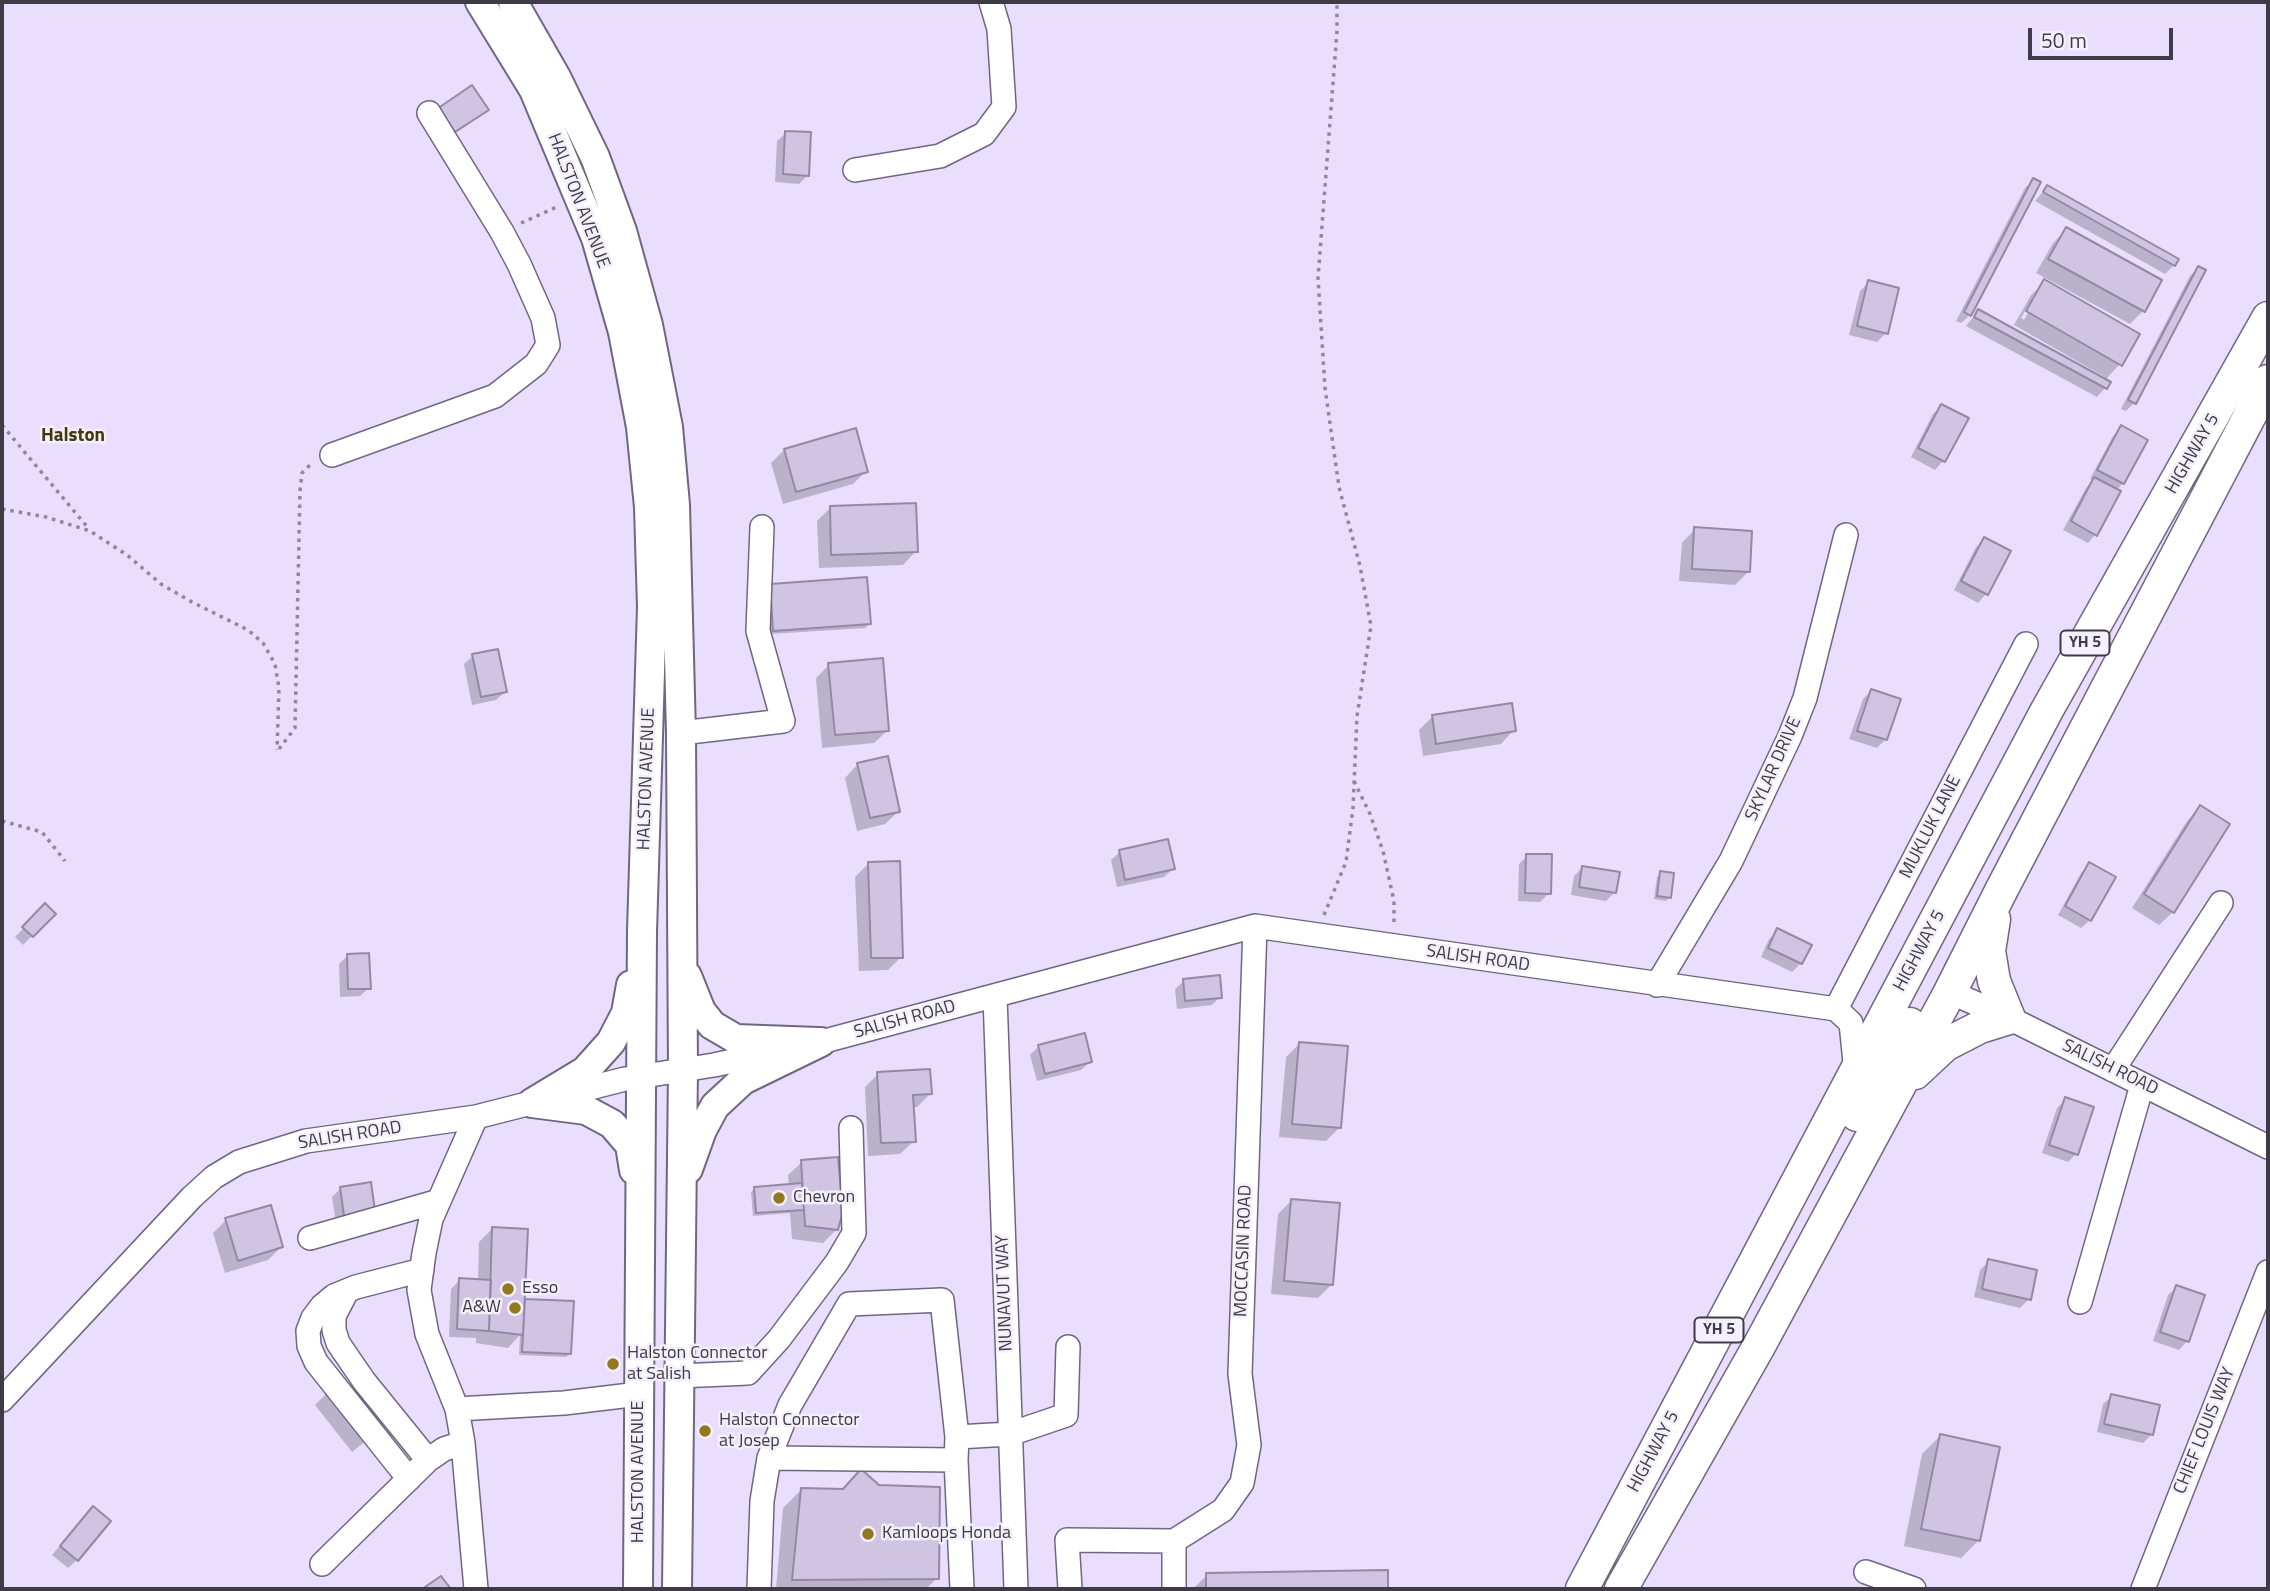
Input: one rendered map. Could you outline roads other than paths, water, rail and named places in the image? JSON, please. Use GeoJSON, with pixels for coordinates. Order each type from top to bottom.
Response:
{"type":"FeatureCollection","features":[{"type":"Feature","properties":{"kind":"highway","name":"HIGHWAY 5"},"geometry":{"type":"LineString","coordinates":[[1582,1589],[2047,710],[2268,318]]}},
{"type":"Feature","properties":{"kind":"highway","name":"HIGHWAY 5"},"geometry":{"type":"LineString","coordinates":[[1621,1589],[1759,1346],[1950,992],[2268,381]]}},
{"type":"Feature","properties":{"kind":"highway"},"geometry":{"type":"LineString","coordinates":[[1710,1346],[1739,1328],[1914,1016],[1929,998],[1950,992],[1944,961],[1971,899],[2003,839],[2028,775],[2047,710]]}},
{"type":"Feature","properties":{"kind":"highway"},"geometry":{"type":"LineString","coordinates":[[1894,1095],[1945,1045],[1980,1027],[2009,1018],[1993,981],[1989,951],[1992,926],[2003,887]]}},
{"type":"Feature","properties":{"kind":"main road","name":"HALSTON AVENUE"},"geometry":{"type":"LineString","coordinates":[[480,2],[534,90],[596,238],[623,332],[641,427],[649,508],[652,607],[642,931],[638,1589]]}},
{"type":"Feature","properties":{"kind":"main road","name":"HALSTON AVENUE"},"geometry":{"type":"LineString","coordinates":[[513,2],[556,77],[595,157],[622,232],[648,325],[668,427],[674,492],[681,733],[683,1070],[678,1588]]}},
{"type":"Feature","properties":{"kind":"main road"},"geometry":{"type":"LineString","coordinates":[[531,1103],[585,1070],[611,1042],[626,1013],[642,931]]}},
{"type":"Feature","properties":{"kind":"main road"},"geometry":{"type":"LineString","coordinates":[[683,967],[701,1011],[712,1026],[736,1039],[821,1042]]}},
{"type":"Feature","properties":{"kind":"main road"},"geometry":{"type":"LineString","coordinates":[[681,1190],[702,1130],[715,1106],[743,1080],[821,1042]]}},
{"type":"Feature","properties":{"kind":"main road"},"geometry":{"type":"LineString","coordinates":[[531,1103],[586,1110],[612,1124],[630,1146],[640,1203]]}},
{"type":"Feature","properties":{"kind":"street"},"geometry":{"type":"LineString","coordinates":[[855,170],[940,156],[984,134],[1004,107],[999,29],[992,2]]}},
{"type":"Feature","properties":{"kind":"street"},"geometry":{"type":"LineString","coordinates":[[332,454],[495,396],[536,364],[548,345],[543,318],[502,232],[429,114]]}},
{"type":"Feature","properties":{"kind":"street"},"geometry":{"type":"LineString","coordinates":[[681,733],[783,721],[758,631],[762,527]]}},
{"type":"Feature","properties":{"kind":"street","name":"SKYLAR DRIVE"},"geometry":{"type":"LineString","coordinates":[[1657,985],[1731,862],[1790,736],[1805,698],[1846,535]]}},
{"type":"Feature","properties":{"kind":"street","name":"MUKLUK LANE"},"geometry":{"type":"LineString","coordinates":[[1836,1009],[2026,644]]}},
{"type":"Feature","properties":{"kind":"street"},"geometry":{"type":"LineString","coordinates":[[2113,1070],[2221,903]]}},
{"type":"Feature","properties":{"kind":"street","name":"SALISH ROAD"},"geometry":{"type":"LineString","coordinates":[[2,1400],[192,1197],[214,1177],[239,1161],[306,1141],[476,1117],[640,1077],[821,1042],[1255,926],[1836,1009]]}},
{"type":"Feature","properties":{"kind":"street","name":"MOCCASIN ROAD"},"geometry":{"type":"LineString","coordinates":[[1174,1541],[1223,1510],[1242,1483],[1249,1445],[1240,1374],[1255,926]]}},
{"type":"Feature","properties":{"kind":"street","name":"SALISH ROAD"},"geometry":{"type":"LineString","coordinates":[[1950,992],[2009,1018],[2268,1147]]}},
{"type":"Feature","properties":{"kind":"street","name":"NUNAVUT WAY"},"geometry":{"type":"LineString","coordinates":[[995,996],[1016,1589]]}},
{"type":"Feature","properties":{"kind":"street"},"geometry":{"type":"LineString","coordinates":[[1836,1009],[1851,1023],[1856,1072]]}},
{"type":"Feature","properties":{"kind":"street"},"geometry":{"type":"LineString","coordinates":[[2080,1302],[2142,1084]]}},
{"type":"Feature","properties":{"kind":"street"},"geometry":{"type":"LineString","coordinates":[[476,1117],[431,1219],[419,1290],[427,1334],[457,1409],[463,1443],[476,1589]]}},
{"type":"Feature","properties":{"kind":"street"},"geometry":{"type":"LineString","coordinates":[[679,1376],[748,1373],[779,1339],[829,1273],[854,1233],[851,1128]]}},
{"type":"Feature","properties":{"kind":"street"},"geometry":{"type":"LineString","coordinates":[[310,1238],[439,1201]]}},
{"type":"Feature","properties":{"kind":"street"},"geometry":{"type":"LineString","coordinates":[[409,1479],[316,1362],[309,1346],[308,1331],[313,1318],[334,1296],[422,1270]]}},
{"type":"Feature","properties":{"kind":"street","name":"CHIEF LOUIS WAY"},"geometry":{"type":"LineString","coordinates":[[2143,1589],[2268,1272]]}},
{"type":"Feature","properties":{"kind":"street"},"geometry":{"type":"LineString","coordinates":[[347,1291],[334,1316],[338,1343],[364,1381],[428,1460]]}},
{"type":"Feature","properties":{"kind":"street"},"geometry":{"type":"LineString","coordinates":[[759,1589],[762,1501],[769,1458],[790,1405],[849,1304],[942,1300],[957,1448],[962,1589]]}},
{"type":"Feature","properties":{"kind":"street"},"geometry":{"type":"LineString","coordinates":[[769,1458],[957,1448],[1066,1415],[1068,1347]]}},
{"type":"Feature","properties":{"kind":"street"},"geometry":{"type":"LineString","coordinates":[[457,1409],[564,1403],[639,1394]]}},
{"type":"Feature","properties":{"kind":"street"},"geometry":{"type":"LineString","coordinates":[[322,1564],[428,1460],[443,1449],[463,1443]]}},
{"type":"Feature","properties":{"kind":"street"},"geometry":{"type":"LineString","coordinates":[[1070,1589],[1067,1540],[1174,1541],[1174,1589]]}},
{"type":"Feature","properties":{"kind":"street"},"geometry":{"type":"LineString","coordinates":[[1866,1572],[1914,1589]]}},
{"type":"Feature","properties":{"kind":"place","name":"Chevron"},"geometry":{"type":"Point","coordinates":[779,1198]}},
{"type":"Feature","properties":{"kind":"place","name":"Esso"},"geometry":{"type":"Point","coordinates":[508,1289]}},
{"type":"Feature","properties":{"kind":"place","name":"A&W"},"geometry":{"type":"Point","coordinates":[515,1308]}},
{"type":"Feature","properties":{"kind":"place","name":"Halston Connector at Salish"},"geometry":{"type":"Point","coordinates":[613,1364]}},
{"type":"Feature","properties":{"kind":"place","name":"Halston Connector at Josep"},"geometry":{"type":"Point","coordinates":[705,1431]}},
{"type":"Feature","properties":{"kind":"place","name":"Kamloops Honda"},"geometry":{"type":"Point","coordinates":[868,1534]}},
{"type":"Feature","properties":{"kind":"district","name":"Halston"},"geometry":{"type":"Point","coordinates":[73,436]}}]}
